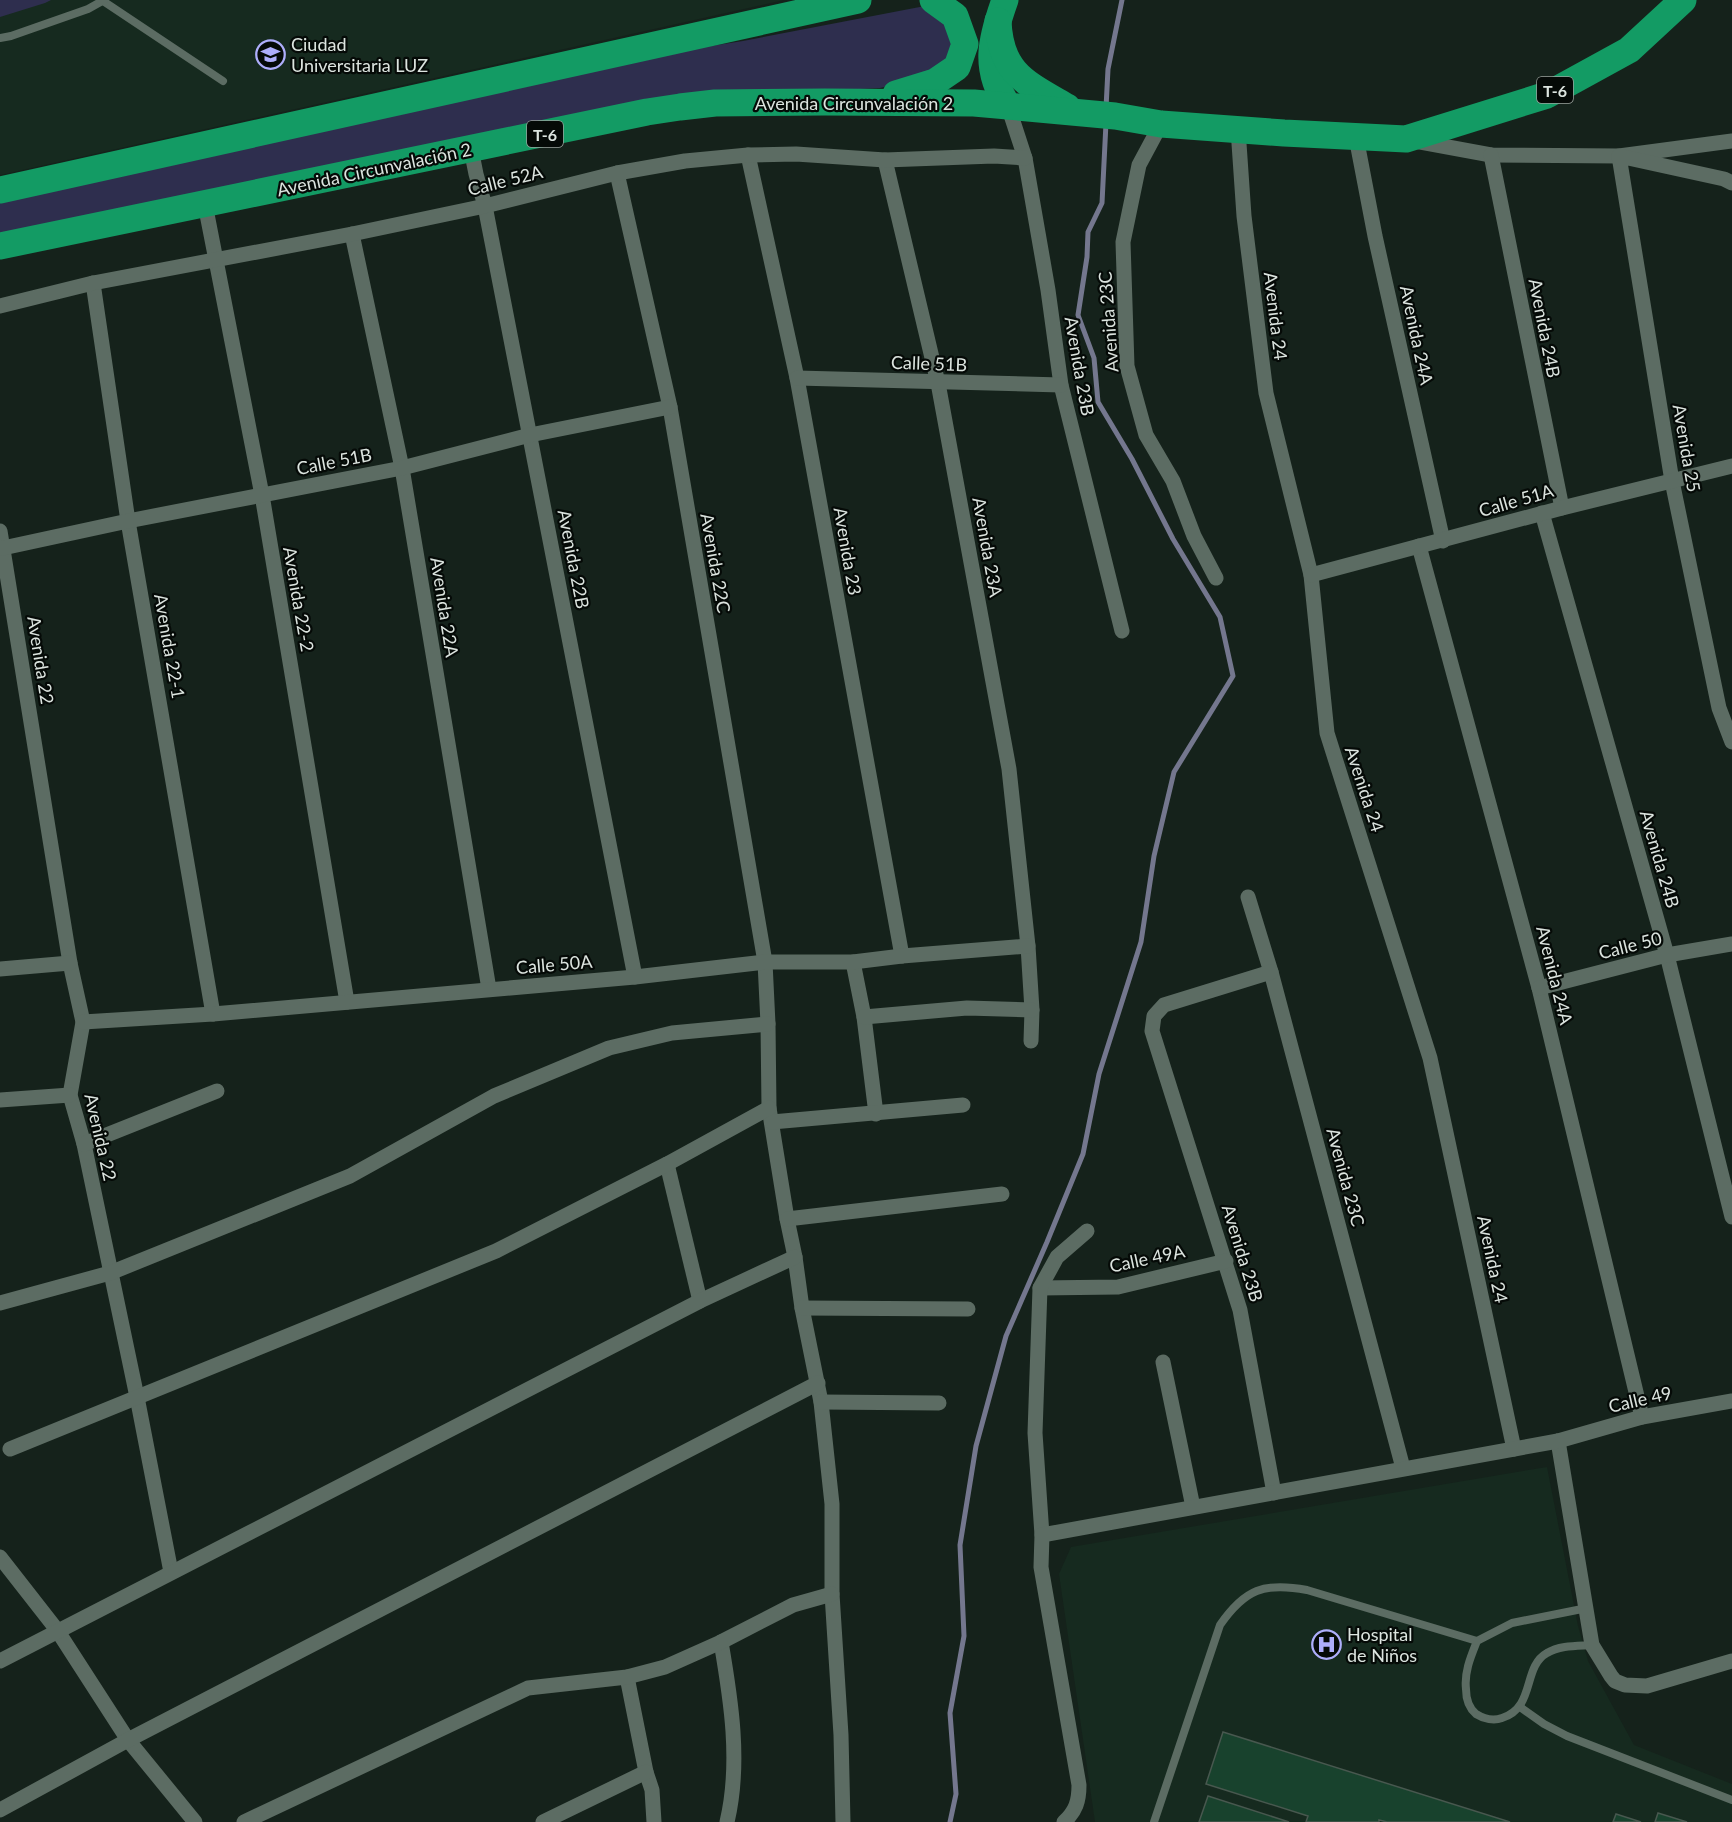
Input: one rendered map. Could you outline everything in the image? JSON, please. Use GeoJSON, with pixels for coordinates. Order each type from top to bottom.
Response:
{"type":"FeatureCollection","features":[{"type":"Feature","properties":{"kind":"highway"},"geometry":{"type":"LineString","coordinates":[[0,190],[858,0]]}},
{"type":"Feature","properties":{"kind":"highway","name":"T-6"},"geometry":{"type":"LineString","coordinates":[[872,102],[935,82],[957,68],[965,44],[959,25],[955,16],[933,0]]}},
{"type":"Feature","properties":{"kind":"highway","name":"Avenida Circunvalación 2"},"geometry":{"type":"LineString","coordinates":[[0,246],[680,107],[716,104],[974,103],[1096,114],[1161,124],[1406,139],[1547,95],[1629,50],[1683,0]]}},
{"type":"Feature","properties":{"kind":"highway"},"geometry":{"type":"LineString","coordinates":[[1001,10],[991,51],[992,73],[995,84],[1008,106]]}},
{"type":"Feature","properties":{"kind":"highway"},"geometry":{"type":"LineString","coordinates":[[1001,10],[999,39],[1008,63],[1020,78],[1044,94],[1096,114]]}},
{"type":"Feature","properties":{"kind":"street","name":"Avenida 23B"},"geometry":{"type":"LineString","coordinates":[[1008,106],[1025,158],[1048,290],[1061,385],[1122,631]]}},
{"type":"Feature","properties":{"kind":"street","name":"Avenida 23C"},"geometry":{"type":"LineString","coordinates":[[1161,124],[1139,165],[1123,242],[1127,366],[1146,435],[1173,481],[1194,536],[1216,578]]}},
{"type":"Feature","properties":{"kind":"street","name":"Avenida 24"},"geometry":{"type":"LineString","coordinates":[[1239,129],[1244,216],[1266,393],[1311,575],[1327,733],[1430,1058],[1514,1449]]}},
{"type":"Feature","properties":{"kind":"street","name":"Avenida 24A"},"geometry":{"type":"LineString","coordinates":[[1356,137],[1375,236],[1443,541]]}},
{"type":"Feature","properties":{"kind":"street"},"geometry":{"type":"LineString","coordinates":[[1406,139],[1491,155],[1619,156],[1732,141]]}},
{"type":"Feature","properties":{"kind":"street","name":"Avenida 22B"},"geometry":{"type":"LineString","coordinates":[[471,149],[485,206],[635,977]]}},
{"type":"Feature","properties":{"kind":"street","name":"Calle 52A"},"geometry":{"type":"LineString","coordinates":[[0,306],[93,283],[352,234],[485,206],[617,173],[685,161],[748,154],[796,154],[885,160],[994,156],[1025,158]]}},
{"type":"Feature","properties":{"kind":"street","name":"Avenida 23"},"geometry":{"type":"LineString","coordinates":[[748,154],[796,378],[902,956]]}},
{"type":"Feature","properties":{"kind":"street","name":"Avenida 24B"},"geometry":{"type":"LineString","coordinates":[[1491,155],[1562,508]]}},
{"type":"Feature","properties":{"kind":"street"},"geometry":{"type":"LineString","coordinates":[[1619,156],[1730,182],[1732,198]]}},
{"type":"Feature","properties":{"kind":"street","name":"Avenida 25"},"geometry":{"type":"LineString","coordinates":[[1619,156],[1672,481],[1719,708],[1732,742]]}},
{"type":"Feature","properties":{"kind":"street","name":"Avenida 23A"},"geometry":{"type":"LineString","coordinates":[[885,160],[938,383],[1009,769],[1028,946],[1032,1010],[1031,1041]]}},
{"type":"Feature","properties":{"kind":"street","name":"Avenida 22C"},"geometry":{"type":"LineString","coordinates":[[617,173],[670,407],[765,962],[770,1115],[802,1308],[818,1383],[832,1504],[832,1594],[841,1735],[843,1822]]}},
{"type":"Feature","properties":{"kind":"street","name":"Avenida 22-2"},"geometry":{"type":"LineString","coordinates":[[204,204],[217,259],[262,495],[347,1002]]}},
{"type":"Feature","properties":{"kind":"street","name":"Avenida 22A"},"geometry":{"type":"LineString","coordinates":[[352,234],[402,468],[489,989]]}},
{"type":"Feature","properties":{"kind":"street","name":"Avenida 22-1"},"geometry":{"type":"LineString","coordinates":[[93,283],[128,521],[213,1014]]}},
{"type":"Feature","properties":{"kind":"street","name":"Calle 51B"},"geometry":{"type":"LineString","coordinates":[[796,378],[1061,385]]}},
{"type":"Feature","properties":{"kind":"street","name":"Calle 51B"},"geometry":{"type":"LineString","coordinates":[[3,548],[128,521],[402,468],[530,435],[670,407]]}},
{"type":"Feature","properties":{"kind":"street","name":"Calle 51A"},"geometry":{"type":"LineString","coordinates":[[1311,575],[1542,513],[1732,466]]}},
{"type":"Feature","properties":{"kind":"street","name":"Avenida 24B"},"geometry":{"type":"LineString","coordinates":[[1542,513],[1667,955],[1732,1217]]}},
{"type":"Feature","properties":{"kind":"street","name":"Avenida 22"},"geometry":{"type":"LineString","coordinates":[[0,531],[70,963],[83,1022],[70,1095],[84,1144],[171,1572]]}},
{"type":"Feature","properties":{"kind":"street","name":"Avenida 24A"},"geometry":{"type":"LineString","coordinates":[[1419,546],[1539,988],[1642,1417]]}},
{"type":"Feature","properties":{"kind":"street","name":"Avenida 23C"},"geometry":{"type":"LineString","coordinates":[[1248,897],[1271,972],[1403,1468]]}},
{"type":"Feature","properties":{"kind":"street","name":"Calle 50"},"geometry":{"type":"LineString","coordinates":[[1539,988],[1667,955],[1732,944]]}},
{"type":"Feature","properties":{"kind":"street","name":"Calle 50A"},"geometry":{"type":"LineString","coordinates":[[83,1022],[213,1014],[635,977],[765,962],[853,962],[1028,946]]}},
{"type":"Feature","properties":{"kind":"street"},"geometry":{"type":"LineString","coordinates":[[853,962],[864,1017],[876,1114]]}},
{"type":"Feature","properties":{"kind":"street"},"geometry":{"type":"LineString","coordinates":[[0,969],[70,963]]}},
{"type":"Feature","properties":{"kind":"street","name":"Avenida 23B"},"geometry":{"type":"LineString","coordinates":[[1271,972],[1164,1005],[1154,1016],[1152,1030],[1240,1310],[1274,1493]]}},
{"type":"Feature","properties":{"kind":"street"},"geometry":{"type":"LineString","coordinates":[[864,1017],[967,1008],[1032,1010]]}},
{"type":"Feature","properties":{"kind":"street"},"geometry":{"type":"LineString","coordinates":[[0,1303],[111,1273],[350,1176],[494,1096],[609,1048],[672,1033],[768,1024]]}},
{"type":"Feature","properties":{"kind":"street"},"geometry":{"type":"LineString","coordinates":[[84,1144],[217,1091]]}},
{"type":"Feature","properties":{"kind":"street"},"geometry":{"type":"LineString","coordinates":[[0,1100],[70,1095]]}},
{"type":"Feature","properties":{"kind":"street"},"geometry":{"type":"LineString","coordinates":[[10,1449],[496,1251],[667,1164],[770,1115],[876,1114],[963,1106]]}},
{"type":"Feature","properties":{"kind":"street"},"geometry":{"type":"LineString","coordinates":[[667,1164],[700,1301]]}},
{"type":"Feature","properties":{"kind":"street"},"geometry":{"type":"LineString","coordinates":[[787,1219],[1002,1194]]}},
{"type":"Feature","properties":{"kind":"street"},"geometry":{"type":"LineString","coordinates":[[1064,1822],[1076,1808],[1079,1785],[1041,1567],[1042,1535],[1035,1433],[1040,1288],[1057,1257],[1087,1231]]}},
{"type":"Feature","properties":{"kind":"street"},"geometry":{"type":"LineString","coordinates":[[0,1661],[700,1301],[795,1257]]}},
{"type":"Feature","properties":{"kind":"street","name":"Calle 49A"},"geometry":{"type":"LineString","coordinates":[[1040,1288],[1118,1287],[1226,1261]]}},
{"type":"Feature","properties":{"kind":"street"},"geometry":{"type":"LineString","coordinates":[[802,1308],[968,1309]]}},
{"type":"Feature","properties":{"kind":"street"},"geometry":{"type":"LineString","coordinates":[[1163,1362],[1193,1507]]}},
{"type":"Feature","properties":{"kind":"street"},"geometry":{"type":"LineString","coordinates":[[0,1810],[128,1740],[818,1383]]}},
{"type":"Feature","properties":{"kind":"street","name":"Calle 49"},"geometry":{"type":"LineString","coordinates":[[1042,1535],[1558,1441],[1642,1417],[1732,1401]]}},
{"type":"Feature","properties":{"kind":"street"},"geometry":{"type":"LineString","coordinates":[[821,1402],[939,1403]]}},
{"type":"Feature","properties":{"kind":"street"},"geometry":{"type":"LineString","coordinates":[[1558,1441],[1592,1645],[1615,1682],[1647,1686],[1732,1662]]}},
{"type":"Feature","properties":{"kind":"street"},"geometry":{"type":"LineString","coordinates":[[0,1557],[57,1630],[128,1740],[195,1822]]}},
{"type":"Feature","properties":{"kind":"street"},"geometry":{"type":"LineString","coordinates":[[244,1822],[528,1688],[627,1677],[665,1667],[721,1642],[793,1605],[832,1594]]}},
{"type":"Feature","properties":{"kind":"street"},"geometry":{"type":"LineString","coordinates":[[721,1642],[734,1745],[731,1803],[727,1822]]}},
{"type":"Feature","properties":{"kind":"street"},"geometry":{"type":"LineString","coordinates":[[627,1677],[646,1772],[652,1790],[654,1822]]}},
{"type":"Feature","properties":{"kind":"street"},"geometry":{"type":"LineString","coordinates":[[543,1822],[646,1772]]}},
{"type":"Feature","properties":{"kind":"lane"},"geometry":{"type":"LineString","coordinates":[[0,38],[88,9],[104,0],[223,81]]}},
{"type":"Feature","properties":{"kind":"lane"},"geometry":{"type":"LineString","coordinates":[[1154,1822],[1220,1625],[1243,1598],[1269,1587],[1306,1590],[1477,1641]]}},
{"type":"Feature","properties":{"kind":"lane"},"geometry":{"type":"LineString","coordinates":[[1587,1608],[1526,1618],[1477,1641],[1465,1682],[1466,1697],[1471,1708],[1476,1714],[1485,1718],[1495,1720],[1508,1716],[1520,1707],[1536,1663],[1545,1653],[1558,1648],[1592,1645]]}},
{"type":"Feature","properties":{"kind":"lane"},"geometry":{"type":"LineString","coordinates":[[1520,1707],[1544,1724],[1567,1736],[1732,1800]]}},
{"type":"Feature","properties":{"kind":"shaded area","name":"Ciudad Universitaria LUZ"},"geometry":{"type":"Polygon","coordinates":[[[0,0],[784,0],[0,175],[0,0]]]}},
{"type":"Feature","properties":{"kind":"shaded area"},"geometry":{"type":"Polygon","coordinates":[[[0,0],[51,0],[0,17],[0,0]]]}},
{"type":"Feature","properties":{"kind":"shaded area"},"geometry":{"type":"Polygon","coordinates":[[[925,6],[944,17],[954,39],[951,60],[931,76],[880,88],[680,98],[0,240],[0,203],[672,52],[743,41],[925,6]]]}},
{"type":"Feature","properties":{"kind":"shaded area","name":"Hospital de Niños"},"geometry":{"type":"Polygon","coordinates":[[[1547,1467],[1578,1626],[1588,1661],[1634,1745],[1732,1784],[1732,1822],[1095,1822],[1059,1574],[1071,1547],[1547,1467]]]}},
{"type":"Feature","properties":{"kind":"building"},"geometry":{"type":"Polygon","coordinates":[[[1223,1732],[1510,1822],[1387,1822],[1379,1820],[1379,1822],[1306,1822],[1308,1816],[1206,1784],[1223,1732]]]}},
{"type":"Feature","properties":{"kind":"building"},"geometry":{"type":"Polygon","coordinates":[[[1208,1796],[1289,1822],[1199,1822],[1208,1796]]]}},
{"type":"Feature","properties":{"kind":"building"},"geometry":{"type":"Polygon","coordinates":[[[1658,1813],[1687,1822],[1655,1822],[1658,1813]]]}},
{"type":"Feature","properties":{"kind":"building"},"geometry":{"type":"Polygon","coordinates":[[[1616,1814],[1641,1822],[1613,1822],[1616,1814]]]}},
{"type":"Feature","properties":{"kind":"waterway"},"geometry":{"type":"LineString","coordinates":[[1106,108],[1108,69],[1122,0]]}},
{"type":"Feature","properties":{"kind":"waterway"},"geometry":{"type":"LineString","coordinates":[[950,1822],[956,1794],[950,1713],[964,1636],[960,1545],[976,1446],[1006,1336],[1083,1154],[1099,1074],[1141,942],[1154,856],[1174,772],[1233,676],[1220,617],[1173,539],[1132,459],[1098,402],[1094,358],[1078,315],[1087,257],[1088,232],[1102,203],[1106,123]]}},
{"type":"Feature","properties":{"kind":"place","name":"Ciudad Universitaria LUZ"},"geometry":{"type":"Point","coordinates":[270,54]}},
{"type":"Feature","properties":{"kind":"place","name":"Hospital de Niños"},"geometry":{"type":"Point","coordinates":[1326,1644]}}]}
